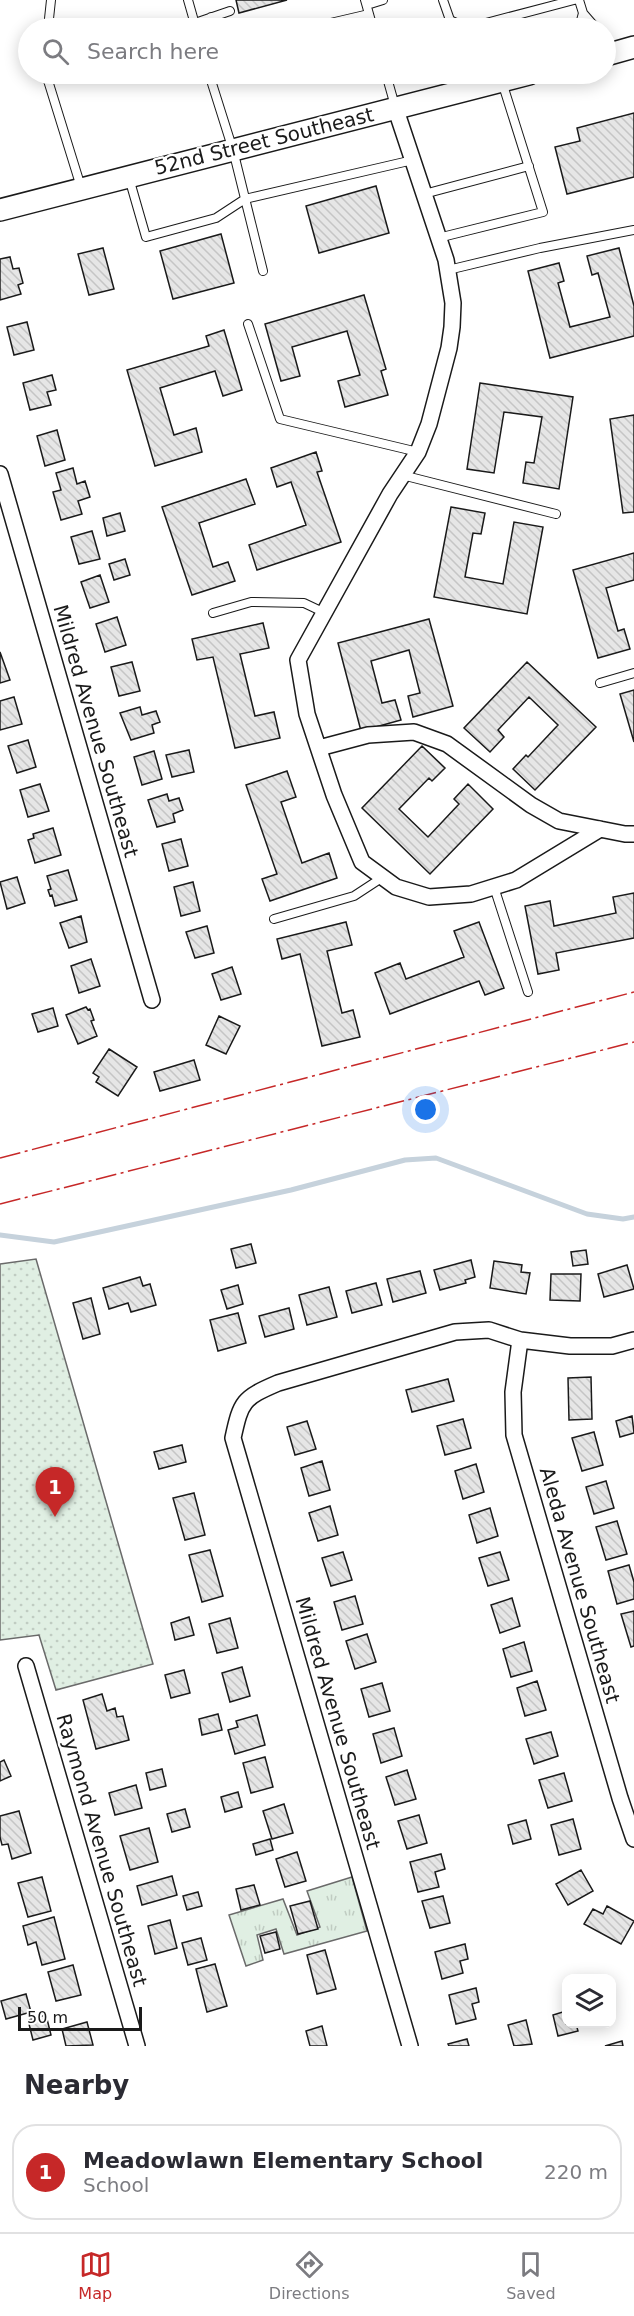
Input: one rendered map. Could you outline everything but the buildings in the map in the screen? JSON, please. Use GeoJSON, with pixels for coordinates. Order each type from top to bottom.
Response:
{"type":"FeatureCollection","features":[{"type":"Feature","properties":{"kind":"main road","name":"52nd Street Southeast"},"geometry":{"type":"LineString","coordinates":[[0,210],[486,84]]}},
{"type":"Feature","properties":{"kind":"street"},"geometry":{"type":"LineString","coordinates":[[395,107],[448,270],[453,303],[449,348],[429,424],[418,452],[323,612],[298,660],[308,714],[334,795],[362,862],[396,887],[429,897],[471,894],[516,880],[600,829]]}},
{"type":"Feature","properties":{"kind":"street","name":"Mildred Avenue Southeast"},"geometry":{"type":"LineString","coordinates":[[0,474],[152,1000]]}},
{"type":"Feature","properties":{"kind":"street"},"geometry":{"type":"LineString","coordinates":[[319,748],[368,735],[414,732],[447,744],[531,805],[559,821],[634,834]]}},
{"type":"Feature","properties":{"kind":"street","name":"Mildred Avenue Southeast"},"geometry":{"type":"LineString","coordinates":[[410,2046],[233,1437],[239,1410],[251,1395],[278,1383],[455,1332],[489,1330],[520,1340]]}},
{"type":"Feature","properties":{"kind":"street"},"geometry":{"type":"LineString","coordinates":[[520,1340],[570,1346],[612,1346],[634,1340]]}},
{"type":"Feature","properties":{"kind":"street","name":"Aleda Avenue Southeast"},"geometry":{"type":"LineString","coordinates":[[520,1340],[513,1392],[514,1435],[634,1839]]}},
{"type":"Feature","properties":{"kind":"street","name":"Raymond Avenue Southeast"},"geometry":{"type":"LineString","coordinates":[[26,1666],[137,2046]]}},
{"type":"Feature","properties":{"kind":"lane"},"geometry":{"type":"LineString","coordinates":[[49,18],[51,0]]}},
{"type":"Feature","properties":{"kind":"lane"},"geometry":{"type":"LineString","coordinates":[[188,0],[194,18]]}},
{"type":"Feature","properties":{"kind":"lane"},"geometry":{"type":"LineString","coordinates":[[370,18],[366,2],[383,0]]}},
{"type":"Feature","properties":{"kind":"lane"},"geometry":{"type":"LineString","coordinates":[[443,0],[449,18]]}},
{"type":"Feature","properties":{"kind":"lane"},"geometry":{"type":"LineString","coordinates":[[503,18],[574,0]]}},
{"type":"Feature","properties":{"kind":"lane"},"geometry":{"type":"LineString","coordinates":[[579,0],[583,13],[587,18]]}},
{"type":"Feature","properties":{"kind":"lane"},"geometry":{"type":"LineString","coordinates":[[211,17],[230,11]]}},
{"type":"Feature","properties":{"kind":"lane"},"geometry":{"type":"LineString","coordinates":[[582,18],[583,13]]}},
{"type":"Feature","properties":{"kind":"lane"},"geometry":{"type":"LineString","coordinates":[[352,18],[369,14]]}},
{"type":"Feature","properties":{"kind":"lane"},"geometry":{"type":"LineString","coordinates":[[49,84],[81,189]]}},
{"type":"Feature","properties":{"kind":"lane"},"geometry":{"type":"LineString","coordinates":[[214,84],[263,272]]}},
{"type":"Feature","properties":{"kind":"lane"},"geometry":{"type":"LineString","coordinates":[[389,84],[395,107]]}},
{"type":"Feature","properties":{"kind":"lane"},"geometry":{"type":"LineString","coordinates":[[438,238],[543,212],[503,84]]}},
{"type":"Feature","properties":{"kind":"lane"},"geometry":{"type":"LineString","coordinates":[[128,176],[146,237],[216,218],[245,199],[412,160]]}},
{"type":"Feature","properties":{"kind":"lane"},"geometry":{"type":"LineString","coordinates":[[424,194],[529,166]]}},
{"type":"Feature","properties":{"kind":"lane"},"geometry":{"type":"LineString","coordinates":[[448,270],[540,248],[634,230]]}},
{"type":"Feature","properties":{"kind":"lane"},"geometry":{"type":"LineString","coordinates":[[248,324],[280,419],[418,452]]}},
{"type":"Feature","properties":{"kind":"lane"},"geometry":{"type":"LineString","coordinates":[[402,476],[556,514]]}},
{"type":"Feature","properties":{"kind":"lane"},"geometry":{"type":"LineString","coordinates":[[213,613],[251,602],[304,603],[323,612]]}},
{"type":"Feature","properties":{"kind":"lane"},"geometry":{"type":"LineString","coordinates":[[600,682],[634,673]]}},
{"type":"Feature","properties":{"kind":"lane"},"geometry":{"type":"LineString","coordinates":[[274,919],[354,896],[383,877]]}},
{"type":"Feature","properties":{"kind":"lane"},"geometry":{"type":"LineString","coordinates":[[494,887],[528,992]]}},
{"type":"Feature","properties":{"kind":"green space"},"geometry":{"type":"Polygon","coordinates":[[[36,1259],[153,1664],[56,1690],[39,1635],[0,1640],[0,1264],[36,1259]]]}},
{"type":"Feature","properties":{"kind":"green space"},"geometry":{"type":"Polygon","coordinates":[[[352,1877],[367,1931],[284,1954],[276,1929],[257,1935],[263,1960],[246,1966],[229,1915],[283,1899],[297,1935],[320,1927],[307,1891],[352,1877]]]}},
{"type":"Feature","properties":{"kind":"waterway"},"geometry":{"type":"LineString","coordinates":[[0,1235],[54,1242],[291,1190],[405,1160],[436,1158],[587,1214],[623,1219],[634,1217]]}},
{"type":"Feature","properties":{"kind":"power"},"geometry":{"type":"LineString","coordinates":[[0,1158],[634,992]]}},
{"type":"Feature","properties":{"kind":"power"},"geometry":{"type":"LineString","coordinates":[[0,1204],[634,1042]]}},
{"type":"Feature","properties":{"kind":"place","name":"Meadowlawn Elementary School"},"geometry":{"type":"Point","coordinates":[55,1517]}}]}
